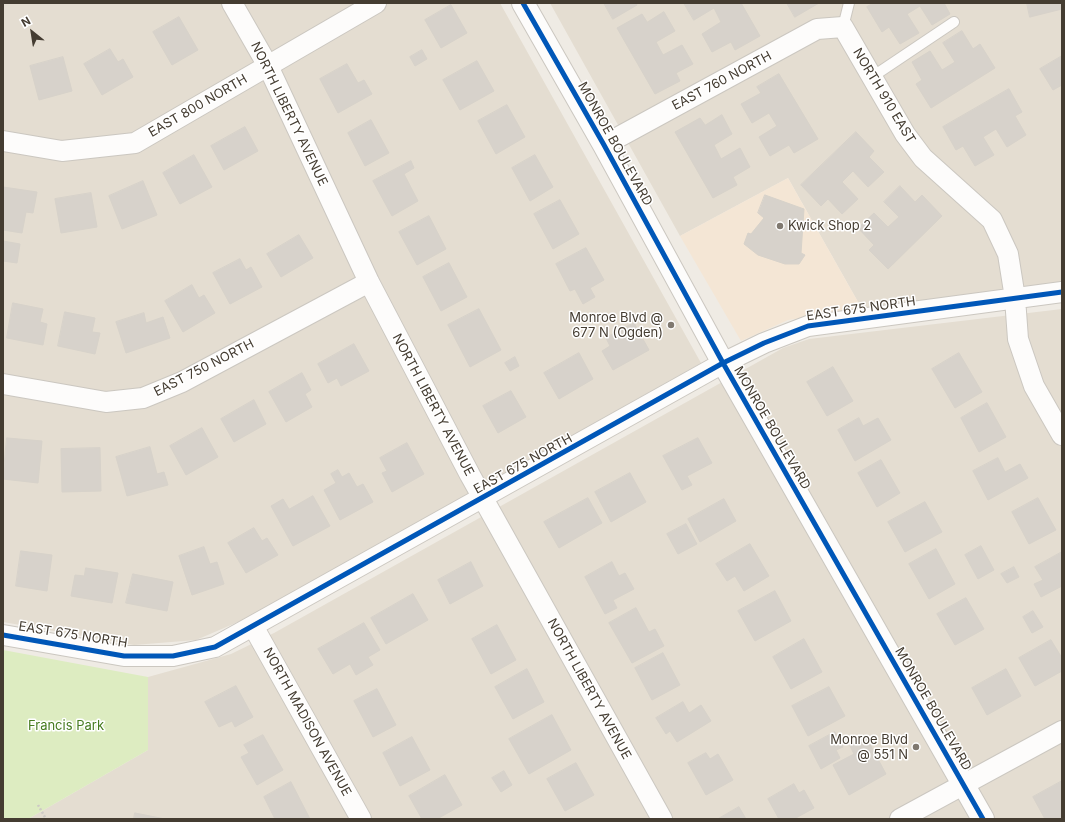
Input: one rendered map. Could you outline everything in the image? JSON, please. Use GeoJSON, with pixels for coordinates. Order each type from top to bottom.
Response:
{"type":"FeatureCollection","features":[{"type":"Feature","properties":{"kind":"street","name":"NORTH LIBERTY AVENUE"},"geometry":{"type":"LineString","coordinates":[[232,3],[268,66],[369,282],[483,498],[662,819]]}},
{"type":"Feature","properties":{"kind":"street","name":"EAST 800 NORTH"},"geometry":{"type":"LineString","coordinates":[[3,141],[62,151],[135,142],[376,3]]}},
{"type":"Feature","properties":{"kind":"street","name":"MONROE BOULEVARD"},"geometry":{"type":"LineString","coordinates":[[523,3],[604,145],[723,364],[982,819]]}},
{"type":"Feature","properties":{"kind":"street","name":"EAST 760 NORTH"},"geometry":{"type":"LineString","coordinates":[[604,145],[817,29],[843,27]]}},
{"type":"Feature","properties":{"kind":"street","name":"NORTH 910 EAST"},"geometry":{"type":"LineString","coordinates":[[843,27],[905,134],[923,158],[992,220],[1008,254],[1015,298],[1018,339],[1034,386],[1062,435]]}},
{"type":"Feature","properties":{"kind":"street","name":"EAST 750 NORTH"},"geometry":{"type":"LineString","coordinates":[[3,384],[106,402],[143,398],[182,382],[369,282]]}},
{"type":"Feature","properties":{"kind":"street","name":"EAST 675 NORTH"},"geometry":{"type":"LineString","coordinates":[[3,635],[124,656],[173,656],[215,647],[723,364],[764,343],[808,326],[1062,292]]}},
{"type":"Feature","properties":{"kind":"street","name":"NORTH MADISON AVENUE"},"geometry":{"type":"LineString","coordinates":[[253,626],[361,819]]}},
{"type":"Feature","properties":{"kind":"street"},"geometry":{"type":"LineString","coordinates":[[900,819],[1062,731]]}},
{"type":"Feature","properties":{"kind":"lane"},"geometry":{"type":"LineString","coordinates":[[843,27],[849,3]]}},
{"type":"Feature","properties":{"kind":"lane"},"geometry":{"type":"LineString","coordinates":[[872,76],[954,22]]}},
{"type":"Feature","properties":{"kind":"path"},"geometry":{"type":"LineString","coordinates":[[38,805],[46,819]]}},
{"type":"Feature","properties":{"kind":"shaded area"},"geometry":{"type":"Polygon","coordinates":[[[3,3],[500,3],[701,363],[252,616],[196,640],[134,645],[3,622],[3,3]]]}},
{"type":"Feature","properties":{"kind":"shaded area"},"geometry":{"type":"Polygon","coordinates":[[[550,3],[1062,3],[1062,283],[862,309],[788,178],[680,236],[550,3]]]}},
{"type":"Feature","properties":{"kind":"shaded area"},"geometry":{"type":"Polygon","coordinates":[[[788,178],[862,309],[788,320],[741,341],[680,236],[788,178]]]}},
{"type":"Feature","properties":{"kind":"shaded area"},"geometry":{"type":"Polygon","coordinates":[[[1062,309],[1062,819],[28,819],[148,750],[148,677],[231,654],[274,633],[783,348],[809,339],[1062,309]]]}},
{"type":"Feature","properties":{"kind":"green space","name":"Francis Park"},"geometry":{"type":"Polygon","coordinates":[[[3,650],[148,677],[148,750],[28,819],[3,819],[3,650]]]}},
{"type":"Feature","properties":{"kind":"building"},"geometry":{"type":"Polygon","coordinates":[[[604,3],[636,3],[637,5],[613,19],[604,3]]]}},
{"type":"Feature","properties":{"kind":"building"},"geometry":{"type":"Polygon","coordinates":[[[684,3],[741,3],[760,36],[735,50],[731,42],[712,52],[702,34],[721,22],[714,8],[694,20],[684,3]]]}},
{"type":"Feature","properties":{"kind":"building"},"geometry":{"type":"Polygon","coordinates":[[[787,3],[819,3],[795,17],[787,3]]]}},
{"type":"Feature","properties":{"kind":"building"},"geometry":{"type":"Polygon","coordinates":[[[874,3],[944,3],[950,14],[932,25],[920,6],[907,14],[919,33],[900,44],[889,27],[882,32],[867,7],[874,3]]]}},
{"type":"Feature","properties":{"kind":"building"},"geometry":{"type":"Polygon","coordinates":[[[1027,3],[1062,3],[1062,9],[1030,17],[1027,3]]]}},
{"type":"Feature","properties":{"kind":"building"},"geometry":{"type":"Polygon","coordinates":[[[451,5],[467,33],[441,48],[425,20],[451,5]]]}},
{"type":"Feature","properties":{"kind":"building"},"geometry":{"type":"Polygon","coordinates":[[[664,12],[675,31],[656,42],[663,55],[682,45],[693,64],[676,73],[680,81],[655,94],[617,28],[642,14],[647,22],[664,12]]]}},
{"type":"Feature","properties":{"kind":"building"},"geometry":{"type":"Polygon","coordinates":[[[179,17],[198,50],[172,65],[153,32],[179,17]]]}},
{"type":"Feature","properties":{"kind":"building"},"geometry":{"type":"Polygon","coordinates":[[[962,31],[973,49],[980,44],[995,68],[931,108],[916,84],[922,80],[912,62],[930,51],[942,70],[955,62],[943,43],[962,31]]]}},
{"type":"Feature","properties":{"kind":"building"},"geometry":{"type":"Polygon","coordinates":[[[110,49],[118,62],[123,59],[133,77],[102,95],[84,64],[110,49]]]}},
{"type":"Feature","properties":{"kind":"building"},"geometry":{"type":"Polygon","coordinates":[[[422,50],[427,59],[415,66],[410,57],[422,50]]]}},
{"type":"Feature","properties":{"kind":"building"},"geometry":{"type":"Polygon","coordinates":[[[1062,56],[1062,85],[1053,90],[1040,69],[1062,56]]]}},
{"type":"Feature","properties":{"kind":"building"},"geometry":{"type":"Polygon","coordinates":[[[63,57],[72,91],[39,100],[30,66],[63,57]]]}},
{"type":"Feature","properties":{"kind":"building"},"geometry":{"type":"Polygon","coordinates":[[[477,61],[494,91],[460,110],[443,80],[477,61]]]}},
{"type":"Feature","properties":{"kind":"building"},"geometry":{"type":"Polygon","coordinates":[[[347,64],[358,83],[364,80],[372,94],[338,113],[320,79],[347,64]]]}},
{"type":"Feature","properties":{"kind":"building"},"geometry":{"type":"Polygon","coordinates":[[[779,74],[818,139],[794,153],[789,145],[770,156],[759,137],[777,126],[769,113],[752,123],[741,104],[761,93],[757,87],[779,74]]]}},
{"type":"Feature","properties":{"kind":"building"},"geometry":{"type":"Polygon","coordinates":[[[1009,89],[1022,112],[1015,116],[1026,135],[1007,147],[996,129],[983,137],[994,155],[975,166],[963,146],[956,150],[943,127],[1009,89]]]}},
{"type":"Feature","properties":{"kind":"building"},"geometry":{"type":"Polygon","coordinates":[[[507,105],[525,137],[496,154],[478,121],[507,105]]]}},
{"type":"Feature","properties":{"kind":"building"},"geometry":{"type":"Polygon","coordinates":[[[722,115],[732,134],[714,145],[721,159],[740,148],[750,167],[733,177],[737,185],[713,198],[675,132],[700,118],[705,125],[722,115]]]}},
{"type":"Feature","properties":{"kind":"building"},"geometry":{"type":"Polygon","coordinates":[[[371,120],[389,153],[365,166],[348,133],[371,120]]]}},
{"type":"Feature","properties":{"kind":"building"},"geometry":{"type":"Polygon","coordinates":[[[245,127],[258,151],[224,170],[211,146],[245,127]]]}},
{"type":"Feature","properties":{"kind":"building"},"geometry":{"type":"Polygon","coordinates":[[[856,132],[874,151],[869,157],[884,172],[868,187],[853,171],[842,182],[858,199],[842,214],[828,199],[821,206],[801,185],[856,132]]]}},
{"type":"Feature","properties":{"kind":"building"},"geometry":{"type":"Polygon","coordinates":[[[194,155],[212,187],[180,204],[163,173],[194,155]]]}},
{"type":"Feature","properties":{"kind":"building"},"geometry":{"type":"Polygon","coordinates":[[[535,155],[553,187],[530,201],[512,168],[535,155]]]}},
{"type":"Feature","properties":{"kind":"building"},"geometry":{"type":"Polygon","coordinates":[[[411,161],[414,168],[404,174],[418,201],[392,216],[373,181],[411,161]]]}},
{"type":"Feature","properties":{"kind":"building"},"geometry":{"type":"Polygon","coordinates":[[[143,181],[157,215],[122,229],[109,196],[143,181]]]}},
{"type":"Feature","properties":{"kind":"building"},"geometry":{"type":"Polygon","coordinates":[[[900,186],[915,202],[922,195],[942,216],[888,269],[869,250],[874,245],[858,228],[874,213],[888,227],[899,217],[884,202],[900,186]]]}},
{"type":"Feature","properties":{"kind":"building"},"geometry":{"type":"Polygon","coordinates":[[[3,187],[37,192],[33,213],[26,212],[22,233],[3,230],[3,187]]]}},
{"type":"Feature","properties":{"kind":"building"},"geometry":{"type":"Polygon","coordinates":[[[91,193],[97,227],[61,233],[55,199],[91,193]]]}},
{"type":"Feature","properties":{"kind":"building","name":"Kwick Shop 2"},"geometry":{"type":"Polygon","coordinates":[[[765,195],[804,209],[801,253],[805,255],[799,264],[785,264],[758,255],[744,244],[748,233],[751,234],[764,218],[758,213],[765,195]]]}},
{"type":"Feature","properties":{"kind":"building"},"geometry":{"type":"Polygon","coordinates":[[[560,200],[579,234],[553,249],[534,214],[560,200]]]}},
{"type":"Feature","properties":{"kind":"building"},"geometry":{"type":"Polygon","coordinates":[[[429,216],[446,249],[417,265],[399,232],[429,216]]]}},
{"type":"Feature","properties":{"kind":"building"},"geometry":{"type":"Polygon","coordinates":[[[299,235],[313,258],[281,277],[267,254],[299,235]]]}},
{"type":"Feature","properties":{"kind":"building"},"geometry":{"type":"Polygon","coordinates":[[[3,241],[20,244],[17,263],[3,261],[3,241]]]}},
{"type":"Feature","properties":{"kind":"building"},"geometry":{"type":"Polygon","coordinates":[[[586,248],[604,280],[590,288],[595,297],[583,304],[575,289],[570,291],[556,264],[586,248]]]}},
{"type":"Feature","properties":{"kind":"building"},"geometry":{"type":"Polygon","coordinates":[[[240,259],[246,270],[251,267],[262,287],[230,304],[213,273],[240,259]]]}},
{"type":"Feature","properties":{"kind":"building"},"geometry":{"type":"Polygon","coordinates":[[[449,263],[467,297],[441,311],[423,277],[449,263]]]}},
{"type":"Feature","properties":{"kind":"building"},"geometry":{"type":"Polygon","coordinates":[[[192,285],[199,298],[204,295],[215,313],[183,332],[165,301],[192,285]]]}},
{"type":"Feature","properties":{"kind":"building"},"geometry":{"type":"Polygon","coordinates":[[[13,303],[43,309],[40,322],[47,324],[43,345],[7,338],[13,303]]]}},
{"type":"Feature","properties":{"kind":"building"},"geometry":{"type":"Polygon","coordinates":[[[479,309],[501,350],[470,367],[448,325],[479,309]]]}},
{"type":"Feature","properties":{"kind":"building"},"geometry":{"type":"Polygon","coordinates":[[[65,312],[95,318],[92,332],[100,333],[95,354],[58,346],[65,312]]]}},
{"type":"Feature","properties":{"kind":"building"},"geometry":{"type":"Polygon","coordinates":[[[144,313],[146,323],[163,317],[170,338],[126,353],[116,322],[144,313]]]}},
{"type":"Feature","properties":{"kind":"building"},"geometry":{"type":"Polygon","coordinates":[[[634,323],[649,350],[613,370],[602,351],[610,346],[606,338],[634,323]]]}},
{"type":"Feature","properties":{"kind":"building"},"geometry":{"type":"Polygon","coordinates":[[[354,344],[369,371],[341,386],[337,378],[328,383],[318,364],[354,344]]]}},
{"type":"Feature","properties":{"kind":"building"},"geometry":{"type":"Polygon","coordinates":[[[579,353],[593,379],[559,399],[544,373],[579,353]]]}},
{"type":"Feature","properties":{"kind":"building"},"geometry":{"type":"Polygon","coordinates":[[[959,353],[982,392],[955,408],[932,369],[959,353]]]}},
{"type":"Feature","properties":{"kind":"building"},"geometry":{"type":"Polygon","coordinates":[[[515,357],[519,366],[510,371],[505,363],[515,357]]]}},
{"type":"Feature","properties":{"kind":"building"},"geometry":{"type":"Polygon","coordinates":[[[833,367],[853,401],[827,416],[807,382],[833,367]]]}},
{"type":"Feature","properties":{"kind":"building"},"geometry":{"type":"Polygon","coordinates":[[[302,373],[311,390],[305,394],[312,407],[286,422],[269,392],[302,373]]]}},
{"type":"Feature","properties":{"kind":"building"},"geometry":{"type":"Polygon","coordinates":[[[511,391],[526,417],[498,433],[483,406],[511,391]]]}},
{"type":"Feature","properties":{"kind":"building"},"geometry":{"type":"Polygon","coordinates":[[[254,400],[266,424],[234,442],[221,419],[254,400]]]}},
{"type":"Feature","properties":{"kind":"building"},"geometry":{"type":"Polygon","coordinates":[[[987,403],[1006,437],[979,452],[961,418],[987,403]]]}},
{"type":"Feature","properties":{"kind":"building"},"geometry":{"type":"Polygon","coordinates":[[[859,418],[863,426],[878,418],[891,440],[855,461],[838,430],[859,418]]]}},
{"type":"Feature","properties":{"kind":"building"},"geometry":{"type":"Polygon","coordinates":[[[202,428],[218,457],[186,475],[170,446],[202,428]]]}},
{"type":"Feature","properties":{"kind":"building"},"geometry":{"type":"Polygon","coordinates":[[[7,438],[42,441],[38,483],[3,479],[7,438]]]}},
{"type":"Feature","properties":{"kind":"building"},"geometry":{"type":"Polygon","coordinates":[[[698,438],[712,463],[687,476],[692,485],[682,490],[663,456],[698,438]]]}},
{"type":"Feature","properties":{"kind":"building"},"geometry":{"type":"Polygon","coordinates":[[[407,443],[424,474],[392,492],[382,473],[387,471],[380,458],[407,443]]]}},
{"type":"Feature","properties":{"kind":"building"},"geometry":{"type":"Polygon","coordinates":[[[150,447],[157,474],[164,472],[168,485],[127,496],[116,457],[150,447]]]}},
{"type":"Feature","properties":{"kind":"building"},"geometry":{"type":"Polygon","coordinates":[[[100,448],[101,491],[62,492],[61,449],[100,448]]]}},
{"type":"Feature","properties":{"kind":"building"},"geometry":{"type":"Polygon","coordinates":[[[998,458],[1005,472],[1020,464],[1028,478],[988,500],[973,471],[998,458]]]}},
{"type":"Feature","properties":{"kind":"building"},"geometry":{"type":"Polygon","coordinates":[[[881,460],[900,493],[877,507],[858,473],[881,460]]]}},
{"type":"Feature","properties":{"kind":"building"},"geometry":{"type":"Polygon","coordinates":[[[338,470],[342,477],[349,473],[357,487],[363,484],[373,502],[340,520],[324,490],[336,483],[331,474],[338,470]]]}},
{"type":"Feature","properties":{"kind":"building"},"geometry":{"type":"Polygon","coordinates":[[[630,473],[646,502],[611,522],[595,492],[630,473]]]}},
{"type":"Feature","properties":{"kind":"building"},"geometry":{"type":"Polygon","coordinates":[[[313,496],[330,526],[293,546],[271,506],[283,499],[289,509],[313,496]]]}},
{"type":"Feature","properties":{"kind":"building"},"geometry":{"type":"Polygon","coordinates":[[[588,498],[602,523],[559,548],[544,522],[588,498]]]}},
{"type":"Feature","properties":{"kind":"building"},"geometry":{"type":"Polygon","coordinates":[[[1038,498],[1056,530],[1029,544],[1012,512],[1038,498]]]}},
{"type":"Feature","properties":{"kind":"building"},"geometry":{"type":"Polygon","coordinates":[[[724,499],[736,521],[700,542],[688,519],[724,499]]]}},
{"type":"Feature","properties":{"kind":"building"},"geometry":{"type":"Polygon","coordinates":[[[925,502],[942,532],[905,552],[888,522],[925,502]]]}},
{"type":"Feature","properties":{"kind":"building"},"geometry":{"type":"Polygon","coordinates":[[[686,524],[697,544],[678,554],[667,534],[686,524]]]}},
{"type":"Feature","properties":{"kind":"building"},"geometry":{"type":"Polygon","coordinates":[[[254,528],[262,541],[267,538],[278,555],[246,573],[228,543],[254,528]]]}},
{"type":"Feature","properties":{"kind":"building"},"geometry":{"type":"Polygon","coordinates":[[[750,544],[769,576],[744,591],[735,576],[727,581],[716,564],[750,544]]]}},
{"type":"Feature","properties":{"kind":"building"},"geometry":{"type":"Polygon","coordinates":[[[981,546],[994,570],[978,579],[965,555],[981,546]]]}},
{"type":"Feature","properties":{"kind":"building"},"geometry":{"type":"Polygon","coordinates":[[[204,547],[210,564],[217,562],[224,584],[192,595],[179,556],[204,547]]]}},
{"type":"Feature","properties":{"kind":"building"},"geometry":{"type":"Polygon","coordinates":[[[936,549],[955,584],[929,599],[909,564],[936,549]]]}},
{"type":"Feature","properties":{"kind":"building"},"geometry":{"type":"Polygon","coordinates":[[[21,551],[52,555],[47,591],[16,586],[21,551]]]}},
{"type":"Feature","properties":{"kind":"building"},"geometry":{"type":"Polygon","coordinates":[[[1062,552],[1062,586],[1041,597],[1034,584],[1043,580],[1035,567],[1062,552]]]}},
{"type":"Feature","properties":{"kind":"building"},"geometry":{"type":"Polygon","coordinates":[[[471,562],[483,586],[450,604],[438,580],[471,562]]]}},
{"type":"Feature","properties":{"kind":"building"},"geometry":{"type":"Polygon","coordinates":[[[612,562],[619,576],[625,573],[634,589],[613,600],[617,608],[605,614],[585,577],[612,562]]]}},
{"type":"Feature","properties":{"kind":"building"},"geometry":{"type":"Polygon","coordinates":[[[1014,567],[1019,577],[1007,583],[1001,574],[1014,567]]]}},
{"type":"Feature","properties":{"kind":"building"},"geometry":{"type":"Polygon","coordinates":[[[86,568],[118,573],[112,603],[71,596],[75,575],[84,576],[86,568]]]}},
{"type":"Feature","properties":{"kind":"building"},"geometry":{"type":"Polygon","coordinates":[[[133,574],[173,582],[167,611],[126,603],[133,574]]]}},
{"type":"Feature","properties":{"kind":"building"},"geometry":{"type":"Polygon","coordinates":[[[775,591],[791,621],[755,641],[738,611],[775,591]]]}},
{"type":"Feature","properties":{"kind":"building"},"geometry":{"type":"Polygon","coordinates":[[[413,594],[428,620],[386,644],[371,618],[413,594]]]}},
{"type":"Feature","properties":{"kind":"building"},"geometry":{"type":"Polygon","coordinates":[[[966,598],[984,629],[955,645],[937,614],[966,598]]]}},
{"type":"Feature","properties":{"kind":"building"},"geometry":{"type":"Polygon","coordinates":[[[636,608],[649,632],[655,629],[664,646],[632,663],[609,623],[636,608]]]}},
{"type":"Feature","properties":{"kind":"building"},"geometry":{"type":"Polygon","coordinates":[[[1033,611],[1043,627],[1032,633],[1023,617],[1033,611]]]}},
{"type":"Feature","properties":{"kind":"building"},"geometry":{"type":"Polygon","coordinates":[[[364,623],[380,650],[368,657],[373,665],[356,675],[350,664],[333,674],[318,649],[364,623]]]}},
{"type":"Feature","properties":{"kind":"building"},"geometry":{"type":"Polygon","coordinates":[[[497,625],[516,660],[491,674],[472,639],[497,625]]]}},
{"type":"Feature","properties":{"kind":"building"},"geometry":{"type":"Polygon","coordinates":[[[804,639],[822,672],[791,689],[773,657],[804,639]]]}},
{"type":"Feature","properties":{"kind":"building"},"geometry":{"type":"Polygon","coordinates":[[[1051,640],[1062,658],[1062,671],[1035,686],[1019,658],[1051,640]]]}},
{"type":"Feature","properties":{"kind":"building"},"geometry":{"type":"Polygon","coordinates":[[[663,653],[680,685],[652,700],[635,668],[663,653]]]}},
{"type":"Feature","properties":{"kind":"building"},"geometry":{"type":"Polygon","coordinates":[[[527,669],[544,702],[513,719],[495,687],[527,669]]]}},
{"type":"Feature","properties":{"kind":"building"},"geometry":{"type":"Polygon","coordinates":[[[1006,669],[1021,696],[987,715],[972,688],[1006,669]]]}},
{"type":"Feature","properties":{"kind":"building"},"geometry":{"type":"Polygon","coordinates":[[[236,686],[253,717],[235,727],[232,721],[219,727],[205,702],[236,686]]]}},
{"type":"Feature","properties":{"kind":"building"},"geometry":{"type":"Polygon","coordinates":[[[829,687],[845,716],[808,736],[792,706],[829,687]]]}},
{"type":"Feature","properties":{"kind":"building"},"geometry":{"type":"Polygon","coordinates":[[[377,689],[396,725],[373,737],[354,701],[377,689]]]}},
{"type":"Feature","properties":{"kind":"building"},"geometry":{"type":"Polygon","coordinates":[[[683,702],[689,713],[701,705],[711,721],[677,742],[670,731],[666,734],[656,718],[683,702]]]}},
{"type":"Feature","properties":{"kind":"building"},"geometry":{"type":"Polygon","coordinates":[[[552,715],[571,750],[529,774],[509,739],[552,715]]]}},
{"type":"Feature","properties":{"kind":"building"},"geometry":{"type":"Polygon","coordinates":[[[835,732],[843,747],[836,750],[840,758],[821,769],[809,746],[835,732]]]}},
{"type":"Feature","properties":{"kind":"building"},"geometry":{"type":"Polygon","coordinates":[[[263,735],[283,770],[257,785],[241,757],[249,753],[244,745],[263,735]]]}},
{"type":"Feature","properties":{"kind":"building"},"geometry":{"type":"Polygon","coordinates":[[[412,737],[430,770],[400,786],[383,753],[412,737]]]}},
{"type":"Feature","properties":{"kind":"building"},"geometry":{"type":"Polygon","coordinates":[[[866,737],[886,774],[849,795],[833,765],[854,754],[850,746],[866,737]]]}},
{"type":"Feature","properties":{"kind":"building"},"geometry":{"type":"Polygon","coordinates":[[[706,753],[710,759],[718,754],[733,780],[706,795],[688,763],[706,753]]]}},
{"type":"Feature","properties":{"kind":"building"},"geometry":{"type":"Polygon","coordinates":[[[576,763],[594,795],[565,811],[547,779],[576,763]]]}},
{"type":"Feature","properties":{"kind":"building"},"geometry":{"type":"Polygon","coordinates":[[[504,771],[512,785],[501,792],[492,778],[504,771]]]}},
{"type":"Feature","properties":{"kind":"building"},"geometry":{"type":"Polygon","coordinates":[[[445,775],[462,805],[437,819],[422,819],[409,796],[445,775]]]}},
{"type":"Feature","properties":{"kind":"building"},"geometry":{"type":"Polygon","coordinates":[[[1062,781],[1062,819],[1045,819],[1033,797],[1062,781]]]}},
{"type":"Feature","properties":{"kind":"building"},"geometry":{"type":"Polygon","coordinates":[[[291,782],[310,819],[275,819],[264,797],[291,782]]]}},
{"type":"Feature","properties":{"kind":"building"},"geometry":{"type":"Polygon","coordinates":[[[794,784],[799,793],[804,790],[814,808],[794,819],[779,819],[768,799],[794,784]]]}},
{"type":"Feature","properties":{"kind":"building"},"geometry":{"type":"Polygon","coordinates":[[[739,807],[746,819],[718,819],[739,807]]]}},
{"type":"Feature","properties":{"kind":"building"},"geometry":{"type":"Polygon","coordinates":[[[135,813],[165,819],[134,819],[135,813]]]}},
{"type":"Feature","properties":{"kind":"cycle path"},"geometry":{"type":"LineString","coordinates":[[523,3],[604,145],[723,363],[983,819]]}},
{"type":"Feature","properties":{"kind":"cycle path"},"geometry":{"type":"LineString","coordinates":[[3,635],[124,656],[173,656],[215,647],[723,363],[764,343],[808,326],[1062,292]]}},
{"type":"Feature","properties":{"kind":"place","name":"Kwick Shop 2"},"geometry":{"type":"Point","coordinates":[780,226]}},
{"type":"Feature","properties":{"kind":"place","name":"Monroe Blvd @ 677 N (Ogden)"},"geometry":{"type":"Point","coordinates":[671,325]}},
{"type":"Feature","properties":{"kind":"place","name":"Monroe Blvd @ 551 N"},"geometry":{"type":"Point","coordinates":[916,747]}}]}
